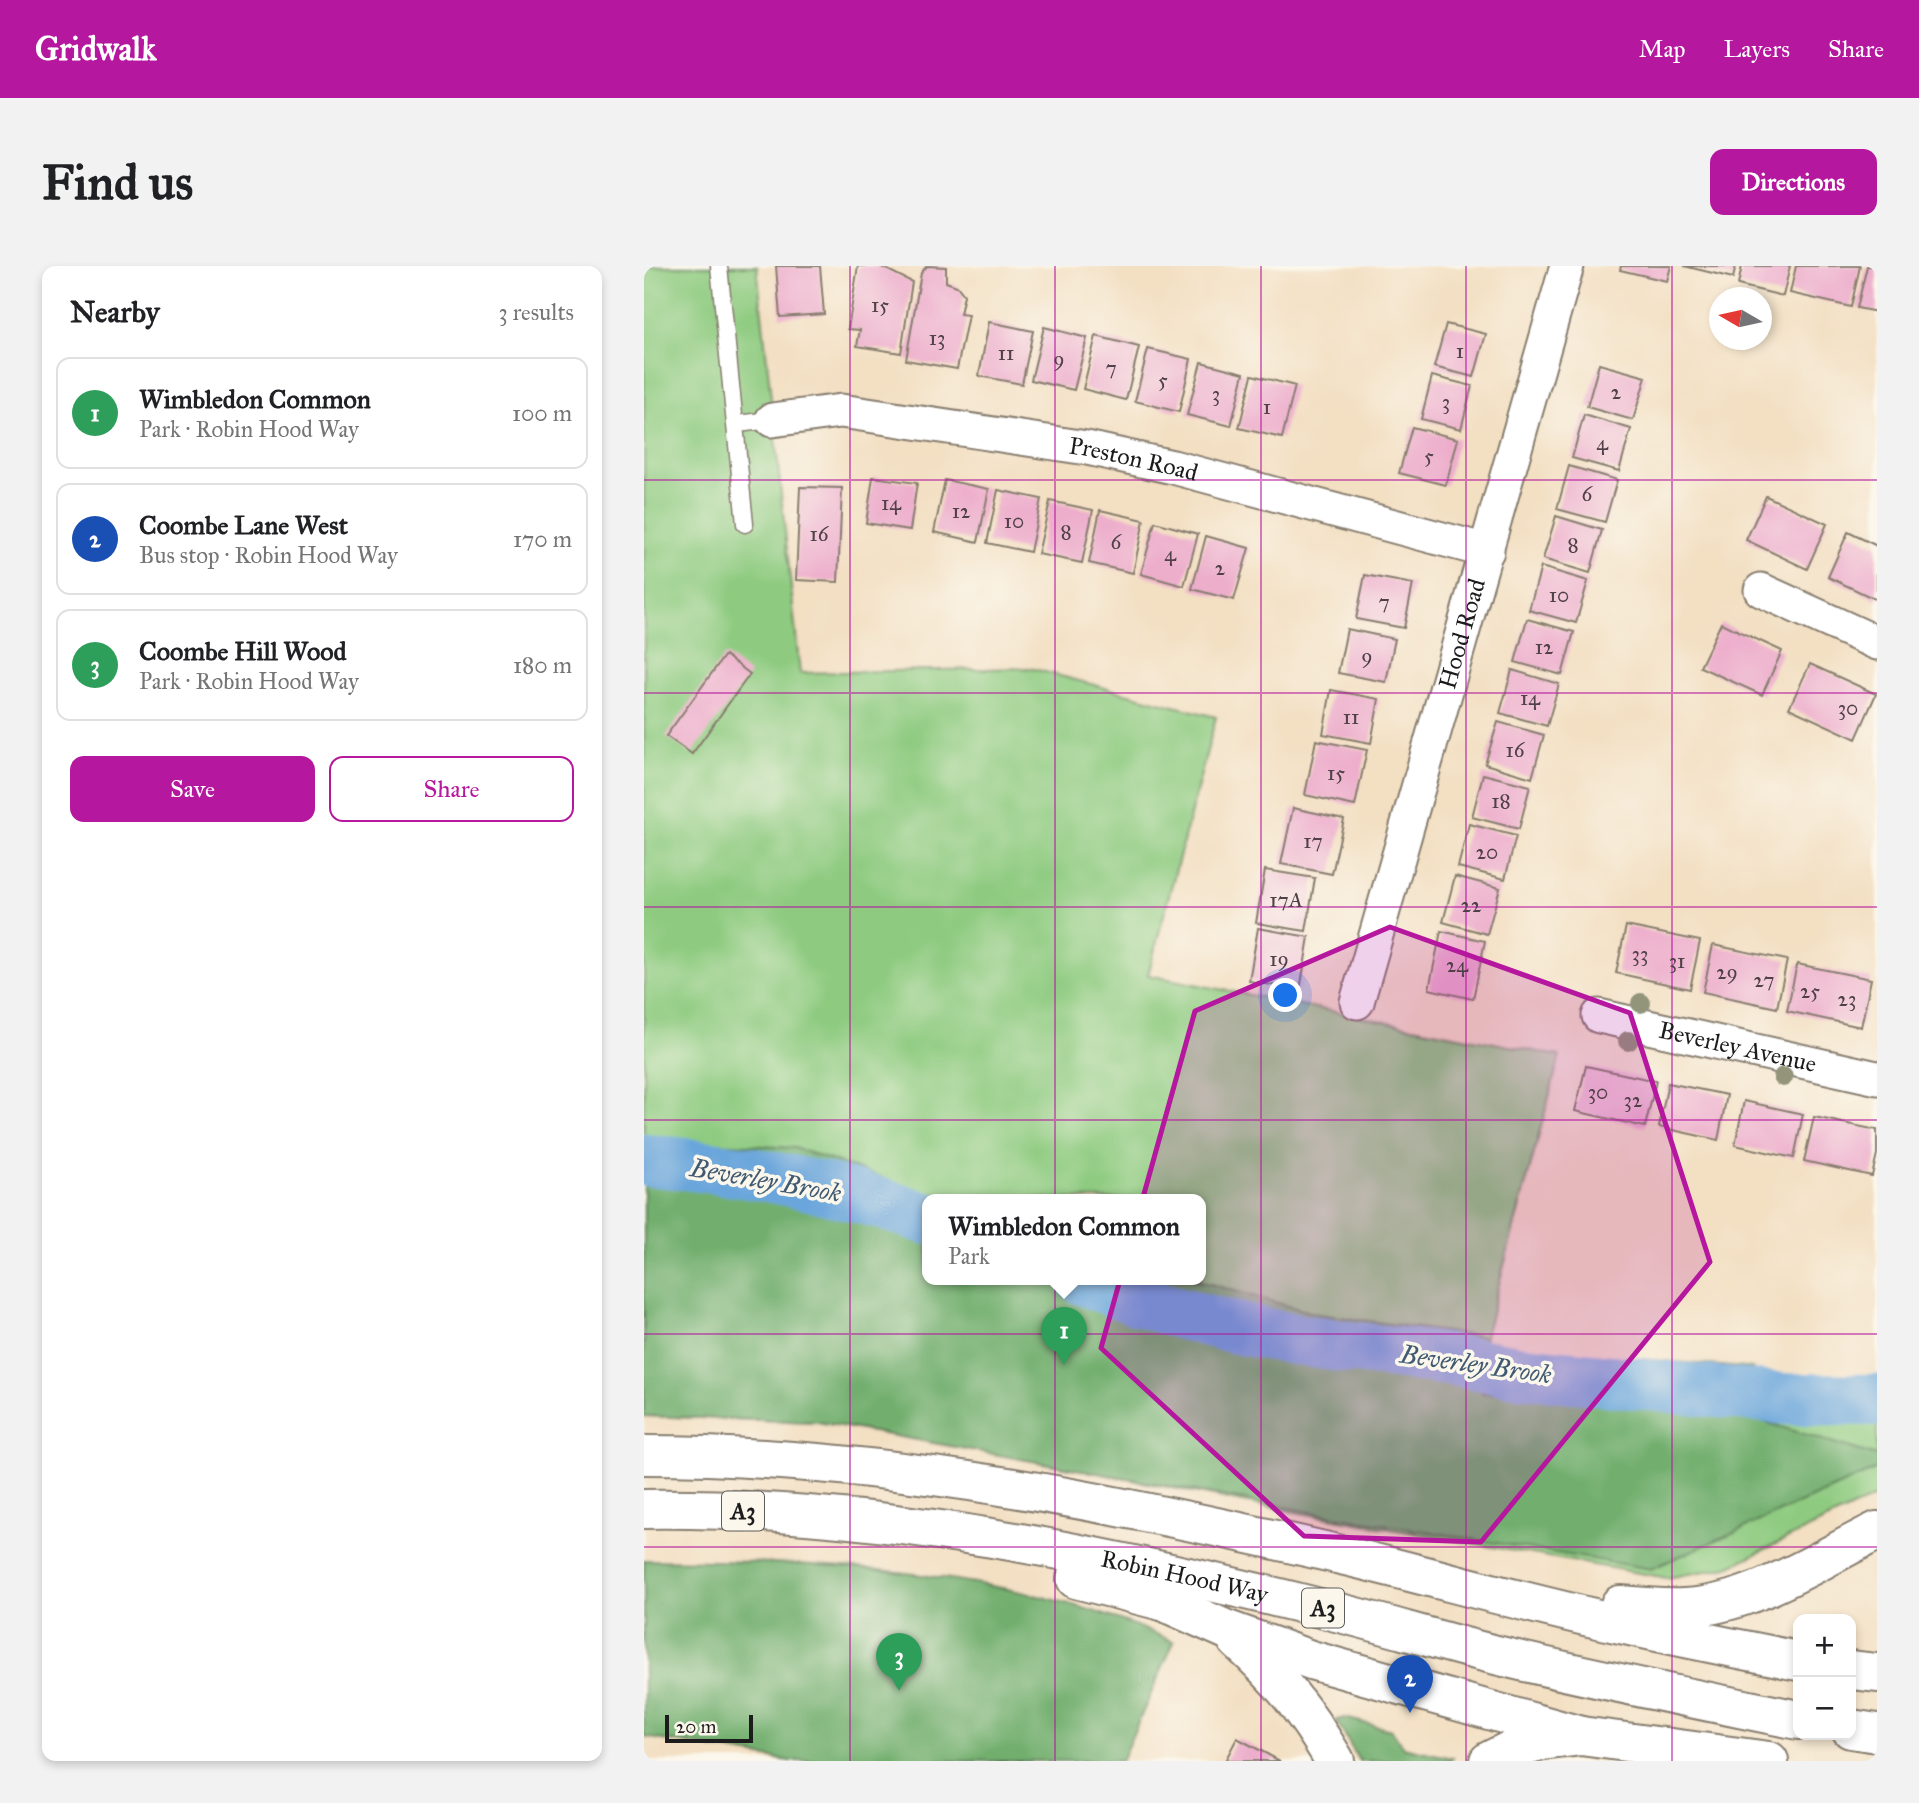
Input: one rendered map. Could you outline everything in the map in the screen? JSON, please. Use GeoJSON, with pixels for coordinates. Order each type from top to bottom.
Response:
{"type":"FeatureCollection","features":[{"type":"Feature","properties":{"kind":"main road","name":"A3"},"geometry":{"type":"LineString","coordinates":[[644,1455],[709,1455],[943,1475],[1130,1508],[1624,1625],[1793,1660]]}},
{"type":"Feature","properties":{"kind":"main road","name":"Robin Hood Way"},"geometry":{"type":"LineString","coordinates":[[644,1509],[706,1508],[843,1519],[989,1539],[1117,1562],[1335,1611],[1600,1680],[1793,1719]]}},
{"type":"Feature","properties":{"kind":"main road"},"geometry":{"type":"LineString","coordinates":[[843,1519],[1162,1601],[1225,1629],[1311,1660],[1600,1745]]}},
{"type":"Feature","properties":{"kind":"main road"},"geometry":{"type":"LineString","coordinates":[[1468,1587],[1623,1605],[1685,1608],[1749,1593],[1877,1531]]}},
{"type":"Feature","properties":{"kind":"main road"},"geometry":{"type":"LineString","coordinates":[[1225,1629],[1279,1679],[1312,1722],[1335,1761]]}},
{"type":"Feature","properties":{"kind":"main road"},"geometry":{"type":"LineString","coordinates":[[1856,1671],[1877,1673]]}},
{"type":"Feature","properties":{"kind":"main road"},"geometry":{"type":"LineString","coordinates":[[1856,1730],[1877,1733]]}},
{"type":"Feature","properties":{"kind":"main road"},"geometry":{"type":"LineString","coordinates":[[1489,1761],[1542,1741],[1769,1761]]}},
{"type":"Feature","properties":{"kind":"street","name":"Hood Road"},"geometry":{"type":"LineString","coordinates":[[1357,1002],[1488,551],[1567,266]]}},
{"type":"Feature","properties":{"kind":"street","name":"Preston Road"},"geometry":{"type":"LineString","coordinates":[[772,420],[841,411],[1087,448],[1173,467],[1488,551]]}},
{"type":"Feature","properties":{"kind":"street"},"geometry":{"type":"LineString","coordinates":[[1761,590],[1877,643]]}},
{"type":"Feature","properties":{"kind":"street","name":"Beverley Avenue"},"geometry":{"type":"LineString","coordinates":[[1599,1016],[1877,1077]]}},
{"type":"Feature","properties":{"kind":"lane"},"geometry":{"type":"LineString","coordinates":[[719,266],[745,524]]}},
{"type":"Feature","properties":{"kind":"lane"},"geometry":{"type":"LineString","coordinates":[[737,424],[772,420]]}},
{"type":"Feature","properties":{"kind":"highlighted area"},"geometry":{"type":"Polygon","coordinates":[[[1390,927],[1630,1013],[1710,1262],[1481,1542],[1304,1536],[1101,1348],[1195,1011],[1390,927]]]}},
{"type":"Feature","properties":{"kind":"green space"},"geometry":{"type":"Polygon","coordinates":[[[644,266],[757,266],[800,673],[1030,668],[1216,717],[1148,975],[1560,1056],[1485,1336],[1481,1393],[1877,1416],[1877,1496],[1728,1567],[1667,1578],[1278,1509],[1027,1459],[818,1422],[644,1416],[644,266]]]}},
{"type":"Feature","properties":{"kind":"green space"},"geometry":{"type":"Polygon","coordinates":[[[644,1139],[795,1148],[929,1194],[922,1194],[922,1285],[1206,1283],[1317,1314],[1485,1337],[1482,1393],[1499,1393],[1507,1347],[1753,1369],[1748,1417],[1877,1456],[1877,1469],[1651,1569],[1322,1514],[818,1422],[644,1416],[644,1139]]]}},
{"type":"Feature","properties":{"kind":"green space"},"geometry":{"type":"Polygon","coordinates":[[[644,1560],[845,1567],[983,1584],[1049,1599],[1113,1618],[1174,1642],[1121,1761],[790,1761],[644,1737],[644,1560]]]}},
{"type":"Feature","properties":{"kind":"green space"},"geometry":{"type":"Polygon","coordinates":[[[1345,1718],[1391,1730],[1403,1747],[1453,1758],[1450,1761],[1359,1761],[1336,1720],[1345,1718]]]}},
{"type":"Feature","properties":{"kind":"building"},"geometry":{"type":"Polygon","coordinates":[[[776,266],[820,266],[824,314],[780,317],[776,266]]]}},
{"type":"Feature","properties":{"kind":"building"},"geometry":{"type":"Polygon","coordinates":[[[858,266],[880,266],[912,282],[901,353],[857,346],[860,330],[848,329],[858,266]]]}},
{"type":"Feature","properties":{"kind":"building"},"geometry":{"type":"Polygon","coordinates":[[[927,266],[946,267],[946,282],[957,286],[964,295],[960,314],[968,315],[957,369],[906,360],[921,273],[927,266]]]}},
{"type":"Feature","properties":{"kind":"building"},"geometry":{"type":"Polygon","coordinates":[[[1621,266],[1671,266],[1667,281],[1620,270],[1621,266]]]}},
{"type":"Feature","properties":{"kind":"building"},"geometry":{"type":"Polygon","coordinates":[[[1684,266],[1736,266],[1733,278],[1684,266]]]}},
{"type":"Feature","properties":{"kind":"building"},"geometry":{"type":"Polygon","coordinates":[[[1742,266],[1790,266],[1783,296],[1772,293],[1772,287],[1738,285],[1742,266]]]}},
{"type":"Feature","properties":{"kind":"building"},"geometry":{"type":"Polygon","coordinates":[[[1796,266],[1860,266],[1851,307],[1790,293],[1796,266]]]}},
{"type":"Feature","properties":{"kind":"building"},"geometry":{"type":"Polygon","coordinates":[[[1867,266],[1877,266],[1877,312],[1857,308],[1867,266]]]}},
{"type":"Feature","properties":{"kind":"building"},"geometry":{"type":"Polygon","coordinates":[[[989,322],[1033,331],[1022,384],[979,376],[989,322]]]}},
{"type":"Feature","properties":{"kind":"building"},"geometry":{"type":"Polygon","coordinates":[[[1446,324],[1486,334],[1474,377],[1434,367],[1446,324]]]}},
{"type":"Feature","properties":{"kind":"building"},"geometry":{"type":"Polygon","coordinates":[[[1044,327],[1087,338],[1074,390],[1031,380],[1044,327]]]}},
{"type":"Feature","properties":{"kind":"building"},"geometry":{"type":"Polygon","coordinates":[[[1096,336],[1139,347],[1126,400],[1083,389],[1096,336]]]}},
{"type":"Feature","properties":{"kind":"building"},"geometry":{"type":"Polygon","coordinates":[[[1148,349],[1191,359],[1179,412],[1135,401],[1148,349]]]}},
{"type":"Feature","properties":{"kind":"building"},"geometry":{"type":"Polygon","coordinates":[[[1201,362],[1244,373],[1231,426],[1187,415],[1201,362]]]}},
{"type":"Feature","properties":{"kind":"building"},"geometry":{"type":"Polygon","coordinates":[[[1599,364],[1646,377],[1633,420],[1587,407],[1599,364]]]}},
{"type":"Feature","properties":{"kind":"building"},"geometry":{"type":"Polygon","coordinates":[[[1252,375],[1295,386],[1282,438],[1239,428],[1252,375]]]}},
{"type":"Feature","properties":{"kind":"building"},"geometry":{"type":"Polygon","coordinates":[[[1432,376],[1472,386],[1461,429],[1421,419],[1432,376]]]}},
{"type":"Feature","properties":{"kind":"building"},"geometry":{"type":"Polygon","coordinates":[[[1584,415],[1631,429],[1619,471],[1572,458],[1584,415]]]}},
{"type":"Feature","properties":{"kind":"building"},"geometry":{"type":"Polygon","coordinates":[[[1412,427],[1458,439],[1446,485],[1399,473],[1412,427]]]}},
{"type":"Feature","properties":{"kind":"building"},"geometry":{"type":"Polygon","coordinates":[[[1569,466],[1617,480],[1605,522],[1557,509],[1569,466]]]}},
{"type":"Feature","properties":{"kind":"building"},"geometry":{"type":"Polygon","coordinates":[[[873,477],[917,483],[910,530],[866,523],[873,477]]]}},
{"type":"Feature","properties":{"kind":"building"},"geometry":{"type":"Polygon","coordinates":[[[945,480],[989,489],[978,542],[934,532],[945,480]]]}},
{"type":"Feature","properties":{"kind":"building"},"geometry":{"type":"Polygon","coordinates":[[[800,487],[842,488],[838,582],[796,580],[800,487]]]}},
{"type":"Feature","properties":{"kind":"building"},"geometry":{"type":"Polygon","coordinates":[[[998,490],[1041,499],[1030,552],[987,543],[998,490]]]}},
{"type":"Feature","properties":{"kind":"building"},"geometry":{"type":"Polygon","coordinates":[[[1766,496],[1827,524],[1807,569],[1746,540],[1766,496]]]}},
{"type":"Feature","properties":{"kind":"building"},"geometry":{"type":"Polygon","coordinates":[[[1050,501],[1093,510],[1082,563],[1038,554],[1050,501]]]}},
{"type":"Feature","properties":{"kind":"building"},"geometry":{"type":"Polygon","coordinates":[[[1100,510],[1144,520],[1133,573],[1089,563],[1100,510]]]}},
{"type":"Feature","properties":{"kind":"building"},"geometry":{"type":"Polygon","coordinates":[[[1556,516],[1602,530],[1590,573],[1543,559],[1556,516]]]}},
{"type":"Feature","properties":{"kind":"building"},"geometry":{"type":"Polygon","coordinates":[[[1155,522],[1198,534],[1184,586],[1141,574],[1155,522]]]}},
{"type":"Feature","properties":{"kind":"building"},"geometry":{"type":"Polygon","coordinates":[[[1848,532],[1877,546],[1877,600],[1828,577],[1848,532]]]}},
{"type":"Feature","properties":{"kind":"building"},"geometry":{"type":"Polygon","coordinates":[[[1206,536],[1249,548],[1234,600],[1192,589],[1206,536]]]}},
{"type":"Feature","properties":{"kind":"building"},"geometry":{"type":"Polygon","coordinates":[[[1541,567],[1588,581],[1576,623],[1529,610],[1541,567]]]}},
{"type":"Feature","properties":{"kind":"building"},"geometry":{"type":"Polygon","coordinates":[[[1365,575],[1413,584],[1404,628],[1356,619],[1365,575]]]}},
{"type":"Feature","properties":{"kind":"building"},"geometry":{"type":"Polygon","coordinates":[[[1527,619],[1574,632],[1562,675],[1515,662],[1527,619]]]}},
{"type":"Feature","properties":{"kind":"building"},"geometry":{"type":"Polygon","coordinates":[[[1721,623],[1782,651],[1762,695],[1700,667],[1721,623]]]}},
{"type":"Feature","properties":{"kind":"building"},"geometry":{"type":"Polygon","coordinates":[[[1347,629],[1395,639],[1386,682],[1338,673],[1347,629]]]}},
{"type":"Feature","properties":{"kind":"building"},"geometry":{"type":"Polygon","coordinates":[[[725,655],[750,674],[692,754],[666,736],[725,655]]]}},
{"type":"Feature","properties":{"kind":"building"},"geometry":{"type":"Polygon","coordinates":[[[1810,664],[1876,694],[1856,739],[1789,708],[1810,664]]]}},
{"type":"Feature","properties":{"kind":"building"},"geometry":{"type":"Polygon","coordinates":[[[1512,670],[1559,684],[1547,726],[1500,713],[1512,670]]]}},
{"type":"Feature","properties":{"kind":"building"},"geometry":{"type":"Polygon","coordinates":[[[1331,690],[1379,699],[1371,743],[1323,734],[1331,690]]]}},
{"type":"Feature","properties":{"kind":"building"},"geometry":{"type":"Polygon","coordinates":[[[1498,722],[1544,735],[1532,778],[1485,764],[1498,722]]]}},
{"type":"Feature","properties":{"kind":"building"},"geometry":{"type":"Polygon","coordinates":[[[1316,740],[1367,750],[1355,806],[1305,795],[1316,740]]]}},
{"type":"Feature","properties":{"kind":"building"},"geometry":{"type":"Polygon","coordinates":[[[1483,774],[1530,786],[1519,829],[1472,817],[1483,774]]]}},
{"type":"Feature","properties":{"kind":"building"},"geometry":{"type":"Polygon","coordinates":[[[1293,808],[1344,819],[1332,874],[1281,864],[1293,808]]]}},
{"type":"Feature","properties":{"kind":"building"},"geometry":{"type":"Polygon","coordinates":[[[1469,824],[1516,836],[1505,879],[1458,867],[1469,824]]]}},
{"type":"Feature","properties":{"kind":"building"},"geometry":{"type":"Polygon","coordinates":[[[1265,870],[1315,878],[1306,931],[1256,923],[1265,870]]]}},
{"type":"Feature","properties":{"kind":"building"},"geometry":{"type":"Polygon","coordinates":[[[1455,876],[1500,888],[1487,934],[1443,922],[1455,876]]]}},
{"type":"Feature","properties":{"kind":"building"},"geometry":{"type":"Polygon","coordinates":[[[1626,926],[1700,941],[1690,989],[1616,973],[1626,926]]]}},
{"type":"Feature","properties":{"kind":"building"},"geometry":{"type":"Polygon","coordinates":[[[1258,928],[1309,937],[1300,990],[1249,981],[1258,928]]]}},
{"type":"Feature","properties":{"kind":"building"},"geometry":{"type":"Polygon","coordinates":[[[1441,931],[1485,941],[1473,999],[1429,989],[1441,931]]]}},
{"type":"Feature","properties":{"kind":"building"},"geometry":{"type":"Polygon","coordinates":[[[1713,945],[1787,960],[1777,1008],[1703,992],[1713,945]]]}},
{"type":"Feature","properties":{"kind":"building"},"geometry":{"type":"Polygon","coordinates":[[[1797,964],[1871,979],[1861,1027],[1787,1011],[1797,964]]]}},
{"type":"Feature","properties":{"kind":"building"},"geometry":{"type":"Polygon","coordinates":[[[1586,1066],[1656,1081],[1645,1127],[1575,1111],[1586,1066]]]}},
{"type":"Feature","properties":{"kind":"building"},"geometry":{"type":"Polygon","coordinates":[[[1668,1083],[1727,1095],[1718,1140],[1659,1127],[1668,1083]]]}},
{"type":"Feature","properties":{"kind":"building"},"geometry":{"type":"Polygon","coordinates":[[[1744,1101],[1803,1114],[1794,1158],[1735,1145],[1744,1101]]]}},
{"type":"Feature","properties":{"kind":"building"},"geometry":{"type":"Polygon","coordinates":[[[1814,1117],[1877,1130],[1877,1154],[1872,1176],[1804,1161],[1814,1117]]]}},
{"type":"Feature","properties":{"kind":"building"},"geometry":{"type":"Polygon","coordinates":[[[1237,1738],[1280,1761],[1225,1761],[1237,1738]]]}},
{"type":"Feature","properties":{"kind":"waterway","name":"Beverley Brook"},"geometry":{"type":"LineString","coordinates":[[644,1160],[717,1168],[788,1180],[858,1197],[922,1217]]}},
{"type":"Feature","properties":{"kind":"waterway","name":"Beverley Brook"},"geometry":{"type":"LineString","coordinates":[[1098,1285],[1200,1319],[1333,1345],[1455,1360],[1516,1371],[1785,1399],[1877,1400]]}},
{"type":"Feature","properties":{"kind":"place","name":"Wimbledon Common"},"geometry":{"type":"Point","coordinates":[1064,1365]}},
{"type":"Feature","properties":{"kind":"place","name":"Coombe Hill Wood"},"geometry":{"type":"Point","coordinates":[899,1691]}},
{"type":"Feature","properties":{"kind":"place","name":"Coombe Lane West"},"geometry":{"type":"Point","coordinates":[1410,1713]}}]}
